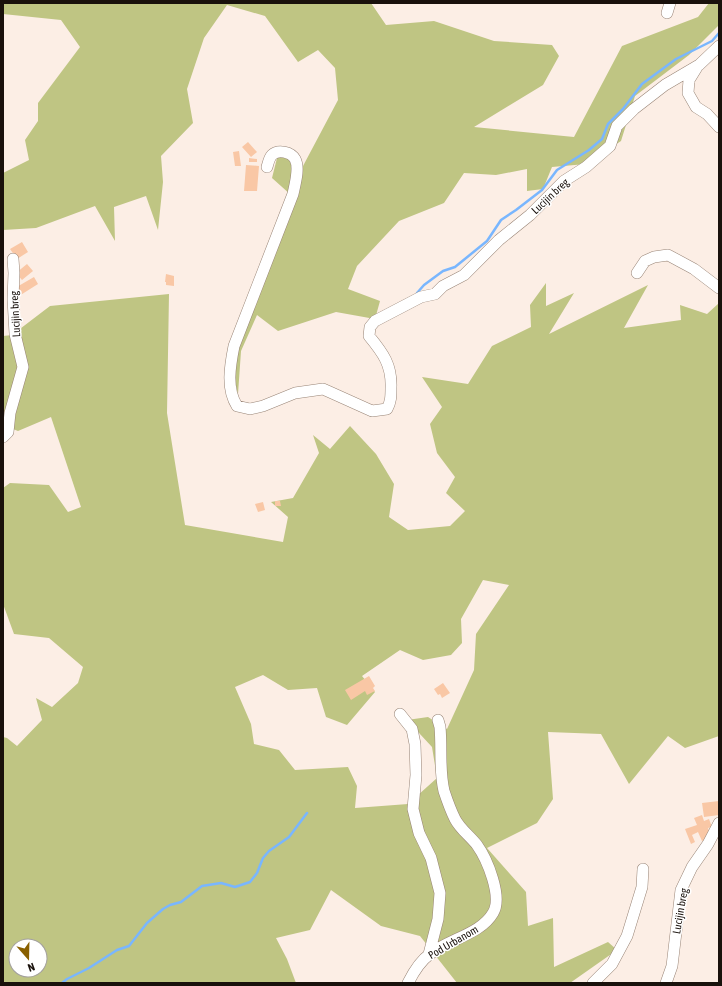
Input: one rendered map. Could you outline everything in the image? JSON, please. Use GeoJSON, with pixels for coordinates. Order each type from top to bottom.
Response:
{"type":"FeatureCollection","features":[{"type":"Feature","properties":{"kind":"street","name":"Lucijin breg"},"geometry":{"type":"LineString","coordinates":[[267,167],[271,156],[276,153],[283,152],[290,154],[295,159],[297,169],[293,194],[234,346],[230,385],[232,399],[237,406],[250,409],[263,406],[295,393],[323,389],[372,411],[387,409],[390,403],[392,376],[389,364],[381,350],[370,336],[370,327],[375,321],[422,297],[434,294],[443,286],[464,275],[499,240],[530,215],[564,181],[586,167],[610,146],[617,126],[634,109],[665,85],[699,65],[719,46]]}},
{"type":"Feature","properties":{"kind":"street","name":"Lucijin breg"},"geometry":{"type":"LineString","coordinates":[[699,65],[690,80],[688,93],[696,107],[707,114],[719,127]]}},
{"type":"Feature","properties":{"kind":"street"},"geometry":{"type":"LineString","coordinates":[[638,273],[645,261],[654,257],[668,255],[694,269],[719,288]]}},
{"type":"Feature","properties":{"kind":"street","name":"Lucijin breg"},"geometry":{"type":"LineString","coordinates":[[3,437],[8,432],[10,413],[23,367],[15,334],[13,259]]}},
{"type":"Feature","properties":{"kind":"street"},"geometry":{"type":"LineString","coordinates":[[400,714],[412,729],[415,744],[416,775],[413,809],[420,833],[431,858],[440,893],[438,919],[429,954]]}},
{"type":"Feature","properties":{"kind":"street","name":"Pod Urbanom"},"geometry":{"type":"LineString","coordinates":[[408,983],[416,968],[429,954],[480,927],[488,920],[494,911],[497,894],[493,878],[478,846],[455,820],[444,791],[441,771],[440,727],[438,720]]}},
{"type":"Feature","properties":{"kind":"street","name":"Lucijin breg"},"geometry":{"type":"LineString","coordinates":[[666,983],[672,966],[681,890],[692,867],[708,844],[719,823]]}},
{"type":"Feature","properties":{"kind":"street"},"geometry":{"type":"LineString","coordinates":[[593,983],[612,964],[627,936],[642,887],[643,869]]}},
{"type":"Feature","properties":{"kind":"green space"},"geometry":{"type":"Polygon","coordinates":[[[3,3],[371,3],[386,25],[434,21],[494,41],[552,45],[559,56],[543,85],[474,127],[574,137],[622,46],[698,17],[709,3],[719,3],[719,25],[689,55],[635,96],[621,141],[586,164],[552,167],[543,189],[527,191],[527,169],[496,175],[464,173],[444,203],[399,221],[357,266],[348,289],[380,301],[375,319],[336,312],[278,331],[257,315],[241,351],[238,394],[231,365],[291,195],[272,178],[278,154],[303,166],[338,100],[335,68],[318,50],[298,62],[265,16],[227,5],[204,38],[187,89],[193,123],[161,156],[163,182],[158,230],[146,196],[114,207],[115,241],[95,206],[36,228],[3,230],[3,173],[29,160],[25,140],[38,121],[38,103],[80,47],[61,20],[3,14],[3,3]]]}},
{"type":"Feature","properties":{"kind":"green space"},"geometry":{"type":"Polygon","coordinates":[[[546,283],[546,306],[574,293],[549,334],[648,285],[624,328],[681,320],[680,305],[707,314],[719,303],[719,736],[685,748],[668,736],[629,784],[601,734],[548,732],[553,799],[537,823],[487,848],[526,892],[528,926],[553,918],[554,967],[608,942],[617,950],[570,983],[457,983],[420,936],[381,926],[331,890],[310,930],[276,938],[287,959],[296,983],[3,983],[3,737],[7,738],[17,746],[42,720],[36,698],[52,707],[78,683],[83,667],[49,638],[14,634],[3,604],[3,488],[10,483],[49,485],[68,512],[81,507],[51,417],[18,431],[3,425],[3,336],[12,335],[50,306],[169,294],[167,413],[185,525],[283,542],[288,517],[271,502],[293,498],[319,453],[313,435],[330,449],[350,426],[376,454],[394,484],[389,517],[408,530],[450,526],[465,511],[446,493],[455,477],[437,453],[430,424],[442,407],[422,377],[468,384],[492,346],[531,327],[530,305],[546,283]],[[483,580],[461,619],[462,643],[451,655],[423,660],[400,650],[362,676],[375,692],[347,725],[326,717],[317,688],[288,690],[263,675],[235,687],[251,724],[254,744],[279,750],[295,770],[348,767],[357,786],[355,808],[408,804],[437,778],[432,747],[407,720],[428,717],[447,729],[474,670],[476,634],[509,585],[483,580]]]}},
{"type":"Feature","properties":{"kind":"building"},"geometry":{"type":"Polygon","coordinates":[[[248,142],[257,152],[251,157],[242,147],[248,142]]]}},
{"type":"Feature","properties":{"kind":"building"},"geometry":{"type":"Polygon","coordinates":[[[239,151],[241,166],[235,166],[233,152],[239,151]]]}},
{"type":"Feature","properties":{"kind":"building"},"geometry":{"type":"Polygon","coordinates":[[[249,158],[257,159],[257,162],[249,162],[249,158]]]}},
{"type":"Feature","properties":{"kind":"building"},"geometry":{"type":"Polygon","coordinates":[[[246,165],[259,166],[257,191],[244,191],[246,165]]]}},
{"type":"Feature","properties":{"kind":"building"},"geometry":{"type":"Polygon","coordinates":[[[22,242],[28,252],[17,259],[10,249],[22,242]]]}},
{"type":"Feature","properties":{"kind":"building"},"geometry":{"type":"Polygon","coordinates":[[[27,264],[33,271],[22,280],[16,273],[27,264]]]}},
{"type":"Feature","properties":{"kind":"building"},"geometry":{"type":"Polygon","coordinates":[[[166,274],[174,276],[174,286],[166,285],[166,274]]]}},
{"type":"Feature","properties":{"kind":"building"},"geometry":{"type":"Polygon","coordinates":[[[34,277],[38,284],[19,296],[15,288],[34,277]]]}},
{"type":"Feature","properties":{"kind":"building"},"geometry":{"type":"Polygon","coordinates":[[[275,501],[280,501],[281,506],[275,506],[275,501]]]}},
{"type":"Feature","properties":{"kind":"building"},"geometry":{"type":"Polygon","coordinates":[[[263,502],[265,510],[258,512],[255,504],[263,502]]]}},
{"type":"Feature","properties":{"kind":"building"},"geometry":{"type":"Polygon","coordinates":[[[369,676],[375,686],[373,688],[375,691],[367,695],[365,691],[351,700],[345,690],[369,676]]]}},
{"type":"Feature","properties":{"kind":"building"},"geometry":{"type":"Polygon","coordinates":[[[443,683],[450,693],[442,698],[434,689],[443,683]]]}},
{"type":"Feature","properties":{"kind":"building"},"geometry":{"type":"Polygon","coordinates":[[[719,801],[719,815],[704,817],[702,803],[719,801]]]}},
{"type":"Feature","properties":{"kind":"building"},"geometry":{"type":"Polygon","coordinates":[[[702,815],[704,821],[709,819],[712,827],[708,828],[710,834],[709,839],[702,841],[698,832],[692,835],[695,842],[691,844],[685,829],[697,825],[694,818],[702,815]]]}},
{"type":"Feature","properties":{"kind":"waterway"},"geometry":{"type":"LineString","coordinates":[[417,293],[424,285],[443,271],[455,267],[487,241],[501,220],[542,190],[557,170],[589,150],[602,139],[608,124],[623,109],[642,84],[676,59],[712,41],[719,33]]}},
{"type":"Feature","properties":{"kind":"waterway"},"geometry":{"type":"LineString","coordinates":[[62,983],[117,950],[129,946],[147,923],[163,909],[181,902],[202,886],[221,883],[235,887],[250,882],[257,873],[263,858],[269,851],[289,837],[307,813]]}}]}
